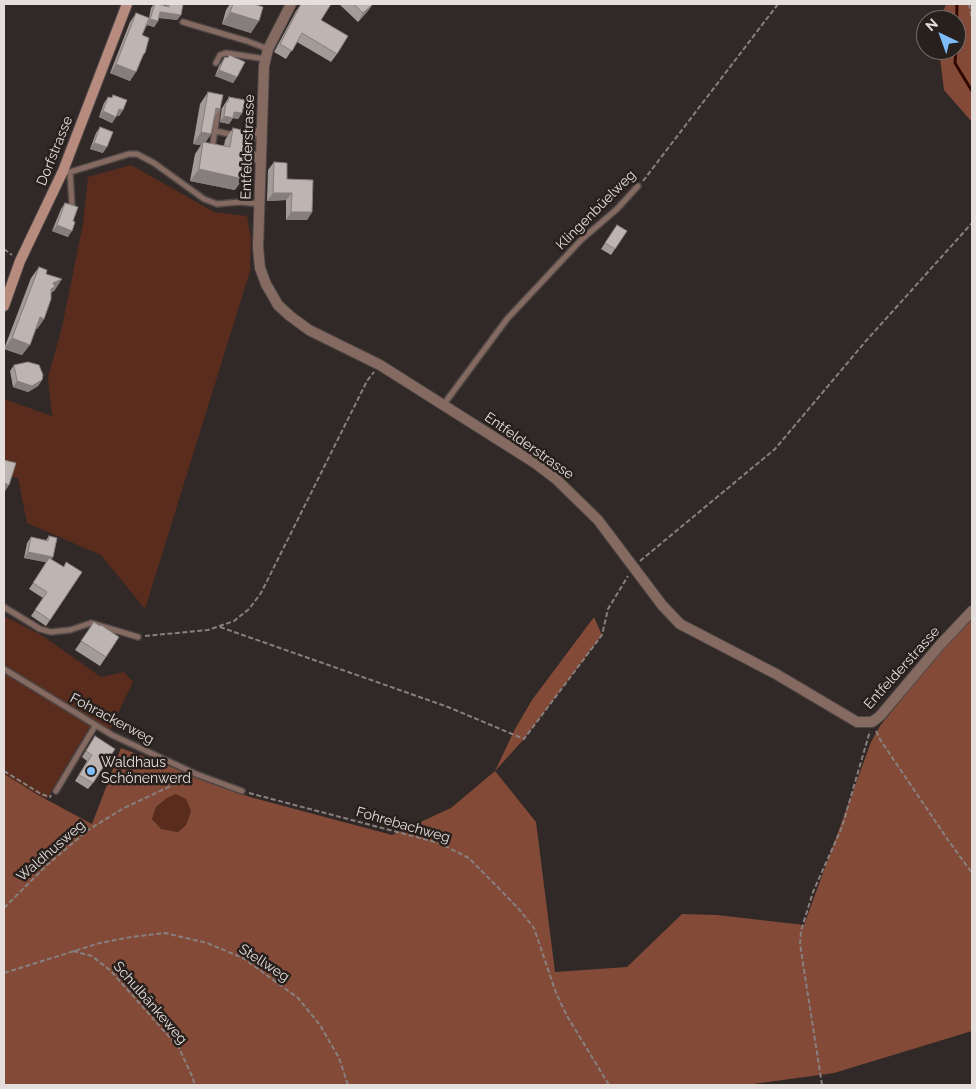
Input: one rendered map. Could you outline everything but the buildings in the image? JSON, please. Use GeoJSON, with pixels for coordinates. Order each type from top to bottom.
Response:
{"type":"FeatureCollection","features":[{"type":"Feature","properties":{"kind":"street","name":"Dorfstrasse"},"geometry":{"type":"LineString","coordinates":[[4,306],[20,261],[67,171],[127,4]]}},
{"type":"Feature","properties":{"kind":"street","name":"Entfelderstrasse"},"geometry":{"type":"LineString","coordinates":[[291,4],[266,54],[262,125],[258,248],[260,268],[266,284],[278,305],[309,330],[380,365],[444,404],[535,463],[556,479],[598,520],[662,605],[680,624],[776,674],[857,722],[872,722],[880,716],[940,645],[972,611]]}},
{"type":"Feature","properties":{"kind":"lane"},"geometry":{"type":"LineString","coordinates":[[183,22],[248,41],[266,54]]}},
{"type":"Feature","properties":{"kind":"lane"},"geometry":{"type":"LineString","coordinates":[[216,63],[220,55],[226,52],[266,54]]}},
{"type":"Feature","properties":{"kind":"lane"},"geometry":{"type":"LineString","coordinates":[[212,150],[218,110]]}},
{"type":"Feature","properties":{"kind":"lane"},"geometry":{"type":"LineString","coordinates":[[262,125],[253,138],[251,149],[262,169]]}},
{"type":"Feature","properties":{"kind":"lane"},"geometry":{"type":"LineString","coordinates":[[215,131],[253,138]]}},
{"type":"Feature","properties":{"kind":"lane"},"geometry":{"type":"LineString","coordinates":[[72,205],[67,171],[129,154],[137,154],[154,163],[204,199],[217,204],[240,202],[260,204]]}},
{"type":"Feature","properties":{"kind":"lane","name":"Klingenbüelweg"},"geometry":{"type":"LineString","coordinates":[[444,404],[507,319],[581,240],[617,209],[638,186]]}},
{"type":"Feature","properties":{"kind":"lane"},"geometry":{"type":"LineString","coordinates":[[4,607],[40,629],[51,632],[70,630],[91,623],[138,637]]}},
{"type":"Feature","properties":{"kind":"lane","name":"Fohrackerweg"},"geometry":{"type":"LineString","coordinates":[[4,669],[94,726],[196,774],[242,792]]}},
{"type":"Feature","properties":{"kind":"lane"},"geometry":{"type":"LineString","coordinates":[[56,791],[94,726]]}},
{"type":"Feature","properties":{"kind":"path","name":"Klingenbüelweg"},"geometry":{"type":"LineString","coordinates":[[638,186],[778,4]]}},
{"type":"Feature","properties":{"kind":"path"},"geometry":{"type":"LineString","coordinates":[[969,4],[972,20]]}},
{"type":"Feature","properties":{"kind":"path"},"geometry":{"type":"LineString","coordinates":[[634,566],[775,449],[865,342],[972,223]]}},
{"type":"Feature","properties":{"kind":"path"},"geometry":{"type":"LineString","coordinates":[[138,637],[208,630],[234,621],[244,613],[261,593],[367,381]]}},
{"type":"Feature","properties":{"kind":"path"},"geometry":{"type":"LineString","coordinates":[[220,627],[448,707],[524,739],[602,635],[608,609],[623,586]]}},
{"type":"Feature","properties":{"kind":"path"},"geometry":{"type":"LineString","coordinates":[[872,722],[881,741],[972,872]]}},
{"type":"Feature","properties":{"kind":"path"},"geometry":{"type":"LineString","coordinates":[[822,1085],[800,944],[801,931],[813,892],[842,827],[868,742],[872,722]]}},
{"type":"Feature","properties":{"kind":"path"},"geometry":{"type":"LineString","coordinates":[[4,771],[41,794],[50,797],[56,791]]}},
{"type":"Feature","properties":{"kind":"path","name":"Waldhusweg"},"geometry":{"type":"LineString","coordinates":[[4,908],[47,865],[88,830],[124,808],[196,774]]}},
{"type":"Feature","properties":{"kind":"path","name":"Fohrebachweg"},"geometry":{"type":"LineString","coordinates":[[242,792],[439,843],[468,858],[518,908],[534,928],[556,993],[567,1016],[609,1085]]}},
{"type":"Feature","properties":{"kind":"path","name":"Stellweg"},"geometry":{"type":"LineString","coordinates":[[4,973],[100,943],[165,933],[207,943],[243,958],[298,998],[320,1025],[339,1058],[348,1085]]}},
{"type":"Feature","properties":{"kind":"path","name":"Schulbänkeweg"},"geometry":{"type":"LineString","coordinates":[[73,951],[92,956],[112,970],[179,1048],[195,1085]]}},
{"type":"Feature","properties":{"kind":"shaded area"},"geometry":{"type":"Polygon","coordinates":[[[946,4],[972,4],[972,122],[944,90],[940,60],[966,60],[966,10],[944,10],[946,4]]]}},
{"type":"Feature","properties":{"kind":"shaded area"},"geometry":{"type":"Polygon","coordinates":[[[131,165],[214,212],[247,216],[251,240],[250,271],[145,609],[101,555],[27,523],[18,478],[4,475],[4,399],[52,416],[48,377],[62,327],[83,224],[88,177],[131,165]]]}},
{"type":"Feature","properties":{"kind":"shaded area"},"geometry":{"type":"Polygon","coordinates":[[[4,616],[43,636],[101,677],[124,672],[133,682],[110,730],[89,728],[47,799],[4,774],[4,616]]]}},
{"type":"Feature","properties":{"kind":"shaded area"},"geometry":{"type":"Polygon","coordinates":[[[594,617],[602,635],[524,739],[495,771],[515,729],[532,700],[594,617]]]}},
{"type":"Feature","properties":{"kind":"shaded area"},"geometry":{"type":"Polygon","coordinates":[[[972,617],[972,1031],[834,1073],[746,1085],[4,1085],[4,774],[92,824],[121,748],[250,797],[392,835],[451,808],[495,771],[536,822],[555,972],[627,967],[682,914],[717,915],[804,925],[871,742],[880,726],[935,657],[972,617]],[[176,794],[167,798],[156,807],[152,819],[161,829],[178,832],[186,825],[191,811],[186,799],[176,794]]]}},
{"type":"Feature","properties":{"kind":"shaded area"},"geometry":{"type":"Polygon","coordinates":[[[176,794],[186,799],[191,811],[186,825],[178,832],[161,829],[152,819],[156,807],[167,798],[176,794]]]}},
{"type":"Feature","properties":{"kind":"waterway"},"geometry":{"type":"LineString","coordinates":[[957,4],[957,10]]}},
{"type":"Feature","properties":{"kind":"waterway"},"geometry":{"type":"LineString","coordinates":[[955,60],[955,63],[972,91]]}},
{"type":"Feature","properties":{"kind":"place","name":"Waldhaus Schönenwerd"},"geometry":{"type":"Point","coordinates":[91,771]}}]}
